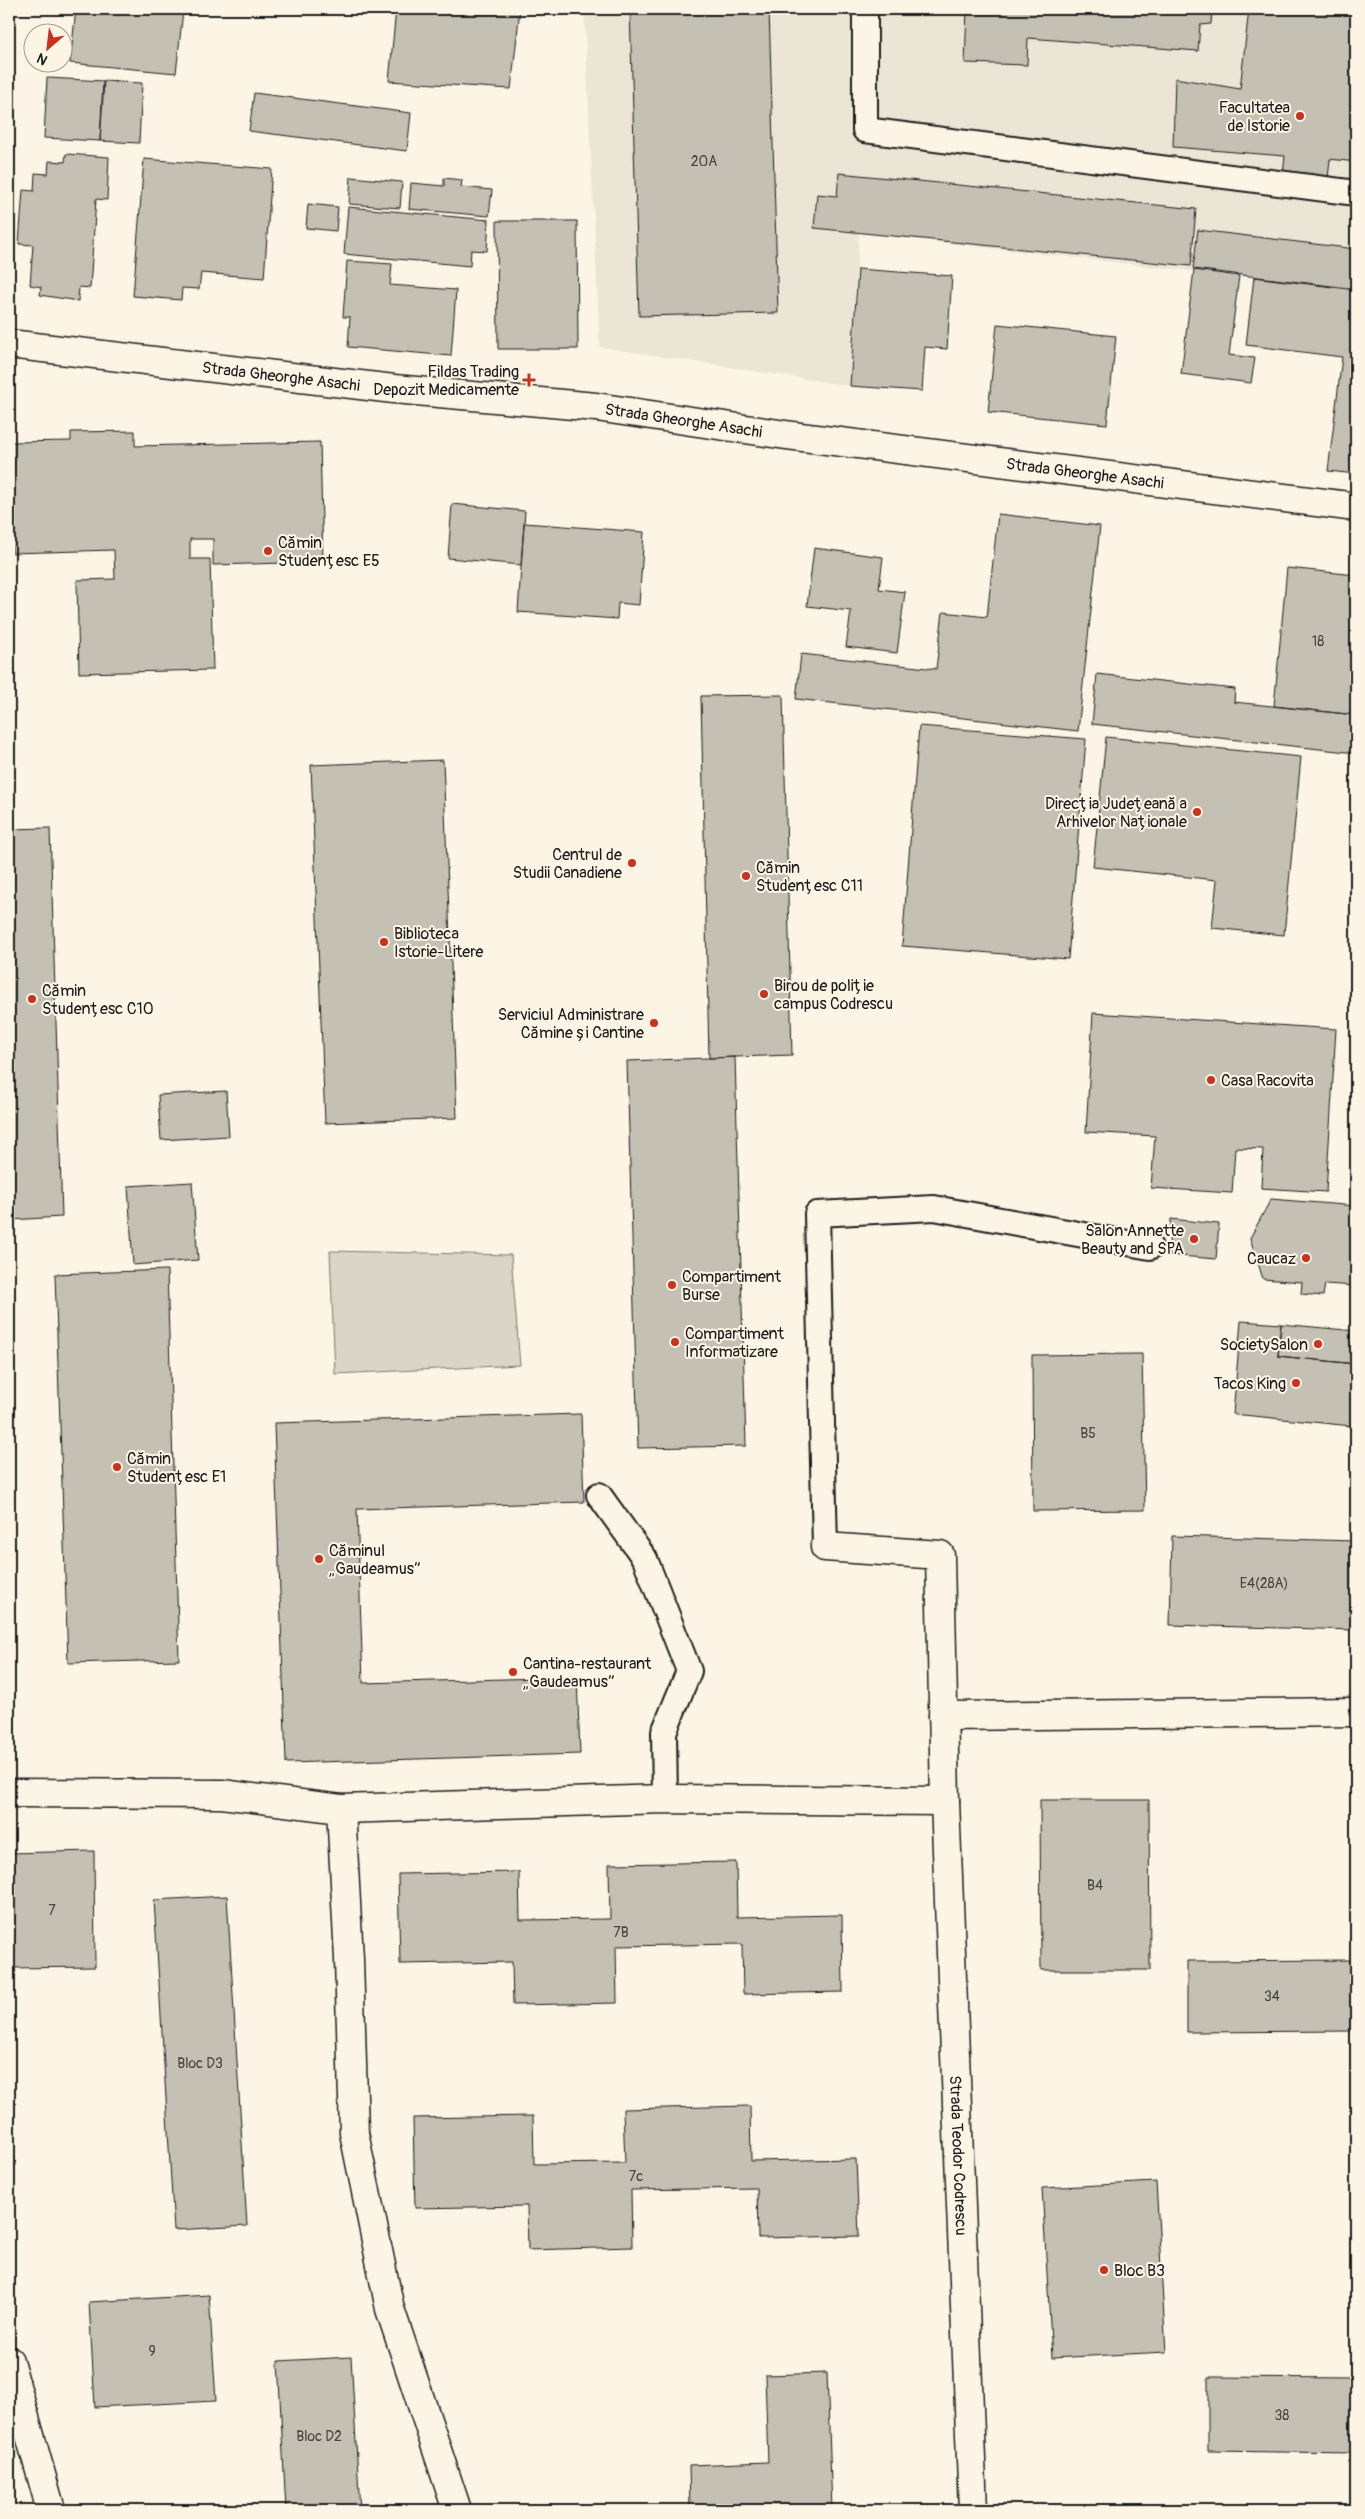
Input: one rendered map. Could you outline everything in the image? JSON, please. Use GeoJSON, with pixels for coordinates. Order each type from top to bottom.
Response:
{"type":"FeatureCollection","features":[{"type":"Feature","properties":{"kind":"street","name":"Strada Gheorghe Asachi"},"geometry":{"type":"LineString","coordinates":[[9,344],[394,390],[596,407],[786,435],[1356,508]]}},
{"type":"Feature","properties":{"kind":"street","name":"Strada Teodor Codrescu"},"geometry":{"type":"LineString","coordinates":[[825,1548],[940,1555],[945,1801],[973,2510]]}},
{"type":"Feature","properties":{"kind":"street"},"geometry":{"type":"LineString","coordinates":[[943,1716],[1356,1712]]}},
{"type":"Feature","properties":{"kind":"street"},"geometry":{"type":"LineString","coordinates":[[9,1794],[222,1794],[341,1809],[666,1798],[945,1801]]}},
{"type":"Feature","properties":{"kind":"street"},"geometry":{"type":"LineString","coordinates":[[341,1809],[349,1959],[354,2132],[390,2309],[457,2510]]}},
{"type":"Feature","properties":{"kind":"street"},"geometry":{"type":"LineString","coordinates":[[9,2361],[51,2510]]}},
{"type":"Feature","properties":{"kind":"lane"},"geometry":{"type":"LineString","coordinates":[[865,9],[865,130],[1356,193]]}},
{"type":"Feature","properties":{"kind":"lane"},"geometry":{"type":"LineString","coordinates":[[825,1548],[817,1214],[934,1208],[1150,1247]]}},
{"type":"Feature","properties":{"kind":"lane"},"geometry":{"type":"LineString","coordinates":[[599,1495],[645,1559],[689,1671],[664,1732],[666,1798]]}},
{"type":"Feature","properties":{"kind":"shaded area"},"geometry":{"type":"Polygon","coordinates":[[[584,9],[1356,9],[1356,290],[859,233],[850,386],[600,347],[584,9]]]}},
{"type":"Feature","properties":{"kind":"shaded area"},"geometry":{"type":"Polygon","coordinates":[[[330,1251],[511,1255],[520,1365],[335,1374],[330,1251]]]}},
{"type":"Feature","properties":{"kind":"building"},"geometry":{"type":"Polygon","coordinates":[[[76,9],[183,11],[176,73],[72,63],[76,9]]]}},
{"type":"Feature","properties":{"kind":"building"},"geometry":{"type":"Polygon","coordinates":[[[396,9],[520,9],[511,89],[389,81],[396,9]]]}},
{"type":"Feature","properties":{"kind":"building"},"geometry":{"type":"Polygon","coordinates":[[[630,9],[769,9],[778,313],[639,316],[630,9]]]}},
{"type":"Feature","properties":{"kind":"building"},"geometry":{"type":"Polygon","coordinates":[[[967,9],[1212,9],[1211,24],[1200,25],[1198,51],[1028,38],[1027,65],[965,63],[967,9]]]}},
{"type":"Feature","properties":{"kind":"building"},"geometry":{"type":"Polygon","coordinates":[[[1249,9],[1356,9],[1356,162],[1330,159],[1328,179],[1283,174],[1285,156],[1173,147],[1175,78],[1240,89],[1249,9]]]}},
{"type":"Feature","properties":{"kind":"building"},"geometry":{"type":"Polygon","coordinates":[[[47,78],[104,81],[100,141],[44,138],[47,78]]]}},
{"type":"Feature","properties":{"kind":"building"},"geometry":{"type":"Polygon","coordinates":[[[103,81],[142,83],[139,143],[100,141],[103,81]]]}},
{"type":"Feature","properties":{"kind":"building"},"geometry":{"type":"Polygon","coordinates":[[[254,93],[411,113],[407,151],[249,131],[254,93]]]}},
{"type":"Feature","properties":{"kind":"building"},"geometry":{"type":"Polygon","coordinates":[[[66,154],[109,157],[107,200],[96,199],[90,288],[79,287],[78,301],[40,295],[41,287],[30,285],[33,245],[19,244],[23,190],[34,191],[35,173],[48,174],[49,161],[65,162],[66,154]]]}},
{"type":"Feature","properties":{"kind":"building"},"geometry":{"type":"Polygon","coordinates":[[[144,159],[272,169],[264,278],[201,273],[199,289],[182,288],[181,300],[133,296],[144,159]]]}},
{"type":"Feature","properties":{"kind":"building"},"geometry":{"type":"Polygon","coordinates":[[[839,173],[1196,209],[1191,266],[814,228],[817,194],[837,196],[839,173]]]}},
{"type":"Feature","properties":{"kind":"building"},"geometry":{"type":"Polygon","coordinates":[[[351,177],[402,182],[400,208],[349,204],[351,177]]]}},
{"type":"Feature","properties":{"kind":"building"},"geometry":{"type":"Polygon","coordinates":[[[444,178],[462,180],[461,187],[492,190],[489,216],[409,209],[411,183],[444,186],[444,178]]]}},
{"type":"Feature","properties":{"kind":"building"},"geometry":{"type":"Polygon","coordinates":[[[308,204],[338,207],[336,231],[306,228],[308,204]]]}},
{"type":"Feature","properties":{"kind":"building"},"geometry":{"type":"Polygon","coordinates":[[[348,207],[489,220],[487,251],[471,250],[470,266],[344,254],[348,207]]]}},
{"type":"Feature","properties":{"kind":"building"},"geometry":{"type":"Polygon","coordinates":[[[497,221],[577,221],[578,349],[498,349],[497,221]]]}},
{"type":"Feature","properties":{"kind":"building"},"geometry":{"type":"Polygon","coordinates":[[[1198,230],[1356,249],[1356,289],[1193,269],[1198,230]]]}},
{"type":"Feature","properties":{"kind":"building"},"geometry":{"type":"Polygon","coordinates":[[[347,261],[392,264],[390,285],[456,290],[451,356],[348,347],[350,317],[343,317],[347,261]]]}},
{"type":"Feature","properties":{"kind":"building"},"geometry":{"type":"Polygon","coordinates":[[[858,269],[952,276],[947,349],[925,347],[922,391],[850,386],[858,269]]]}},
{"type":"Feature","properties":{"kind":"building"},"geometry":{"type":"Polygon","coordinates":[[[1194,270],[1239,276],[1229,355],[1255,358],[1251,383],[1181,374],[1194,270]]]}},
{"type":"Feature","properties":{"kind":"building"},"geometry":{"type":"Polygon","coordinates":[[[1254,277],[1356,290],[1356,474],[1328,471],[1342,357],[1246,345],[1254,277]]]}},
{"type":"Feature","properties":{"kind":"building"},"geometry":{"type":"Polygon","coordinates":[[[997,324],[1116,336],[1107,424],[988,412],[997,324]]]}},
{"type":"Feature","properties":{"kind":"building","name":"Cămin Studențesc E5"},"geometry":{"type":"Polygon","coordinates":[[[135,431],[135,446],[320,442],[323,562],[213,565],[213,539],[190,539],[190,559],[210,559],[213,670],[79,673],[77,580],[115,579],[114,550],[12,553],[9,442],[71,441],[71,432],[135,431]]]}},
{"type":"Feature","properties":{"kind":"building"},"geometry":{"type":"Polygon","coordinates":[[[452,504],[525,511],[521,565],[448,558],[452,504]]]}},
{"type":"Feature","properties":{"kind":"building"},"geometry":{"type":"Polygon","coordinates":[[[998,514],[1100,526],[1078,731],[796,699],[801,654],[936,669],[943,612],[987,617],[998,514]]]}},
{"type":"Feature","properties":{"kind":"building"},"geometry":{"type":"Polygon","coordinates":[[[524,523],[644,532],[639,605],[618,603],[617,619],[518,612],[524,523]]]}},
{"type":"Feature","properties":{"kind":"building"},"geometry":{"type":"Polygon","coordinates":[[[814,548],[883,557],[879,589],[905,592],[897,653],[846,647],[851,611],[807,606],[814,548]]]}},
{"type":"Feature","properties":{"kind":"building"},"geometry":{"type":"Polygon","coordinates":[[[1287,568],[1356,575],[1356,715],[1274,706],[1287,568]]]}},
{"type":"Feature","properties":{"kind":"building"},"geometry":{"type":"Polygon","coordinates":[[[1097,674],[1235,689],[1234,702],[1356,715],[1356,753],[1092,724],[1097,674]]]}},
{"type":"Feature","properties":{"kind":"building","name":"Cămin Studențesc C11"},"geometry":{"type":"Polygon","coordinates":[[[783,695],[792,1055],[709,1058],[701,696],[783,695]]]}},
{"type":"Feature","properties":{"kind":"building"},"geometry":{"type":"Polygon","coordinates":[[[919,726],[1086,739],[1068,959],[902,946],[919,726]]]}},
{"type":"Feature","properties":{"kind":"building","name":"Direcția Județeană a Arhivelor Naționale"},"geometry":{"type":"Polygon","coordinates":[[[1106,737],[1301,757],[1284,935],[1212,928],[1217,880],[1093,867],[1106,737]]]}},
{"type":"Feature","properties":{"kind":"building","name":"Biblioteca Istorie-Litere"},"geometry":{"type":"Polygon","coordinates":[[[443,760],[457,1118],[325,1123],[311,765],[443,760]]]}},
{"type":"Feature","properties":{"kind":"building","name":"Cămin Studențesc C10"},"geometry":{"type":"Polygon","coordinates":[[[50,828],[62,1217],[9,1220],[9,829],[50,828]]]}},
{"type":"Feature","properties":{"kind":"building","name":"Casa Racovita"},"geometry":{"type":"Polygon","coordinates":[[[1093,1013],[1336,1029],[1326,1192],[1261,1188],[1263,1149],[1235,1148],[1232,1193],[1151,1188],[1155,1136],[1086,1132],[1093,1013]]]}},
{"type":"Feature","properties":{"kind":"building"},"geometry":{"type":"Polygon","coordinates":[[[735,1057],[746,1446],[638,1448],[627,1061],[735,1057]]]}},
{"type":"Feature","properties":{"kind":"building"},"geometry":{"type":"Polygon","coordinates":[[[226,1091],[229,1136],[161,1140],[158,1095],[226,1091]]]}},
{"type":"Feature","properties":{"kind":"building"},"geometry":{"type":"Polygon","coordinates":[[[192,1182],[198,1260],[133,1265],[128,1186],[192,1182]]]}},
{"type":"Feature","properties":{"kind":"building","name":"Caucaz"},"geometry":{"type":"Polygon","coordinates":[[[1271,1199],[1356,1206],[1356,1286],[1325,1284],[1323,1296],[1301,1294],[1302,1282],[1263,1279],[1250,1238],[1271,1199]]]}},
{"type":"Feature","properties":{"kind":"building","name":"Salon Annette Beauty and SPA"},"geometry":{"type":"Polygon","coordinates":[[[1171,1219],[1219,1224],[1216,1259],[1168,1255],[1171,1219]]]}},
{"type":"Feature","properties":{"kind":"building","name":"Cămin Studențesc E1"},"geometry":{"type":"Polygon","coordinates":[[[167,1270],[179,1660],[68,1663],[55,1274],[167,1270]]]}},
{"type":"Feature","properties":{"kind":"building","name":"Tacos King"},"geometry":{"type":"Polygon","coordinates":[[[1241,1321],[1281,1324],[1278,1356],[1356,1364],[1356,1402],[1354,1402],[1352,1426],[1233,1414],[1241,1321]]]}},
{"type":"Feature","properties":{"kind":"building","name":"SocietySalon"},"geometry":{"type":"Polygon","coordinates":[[[1281,1324],[1356,1331],[1356,1364],[1278,1356],[1281,1324]]]}},
{"type":"Feature","properties":{"kind":"building"},"geometry":{"type":"Polygon","coordinates":[[[1142,1354],[1145,1510],[1033,1511],[1032,1355],[1142,1354]]]}},
{"type":"Feature","properties":{"kind":"building","name":"Căminul „Gaudeamus”"},"geometry":{"type":"Polygon","coordinates":[[[581,1414],[584,1502],[357,1509],[363,1683],[577,1677],[580,1754],[286,1763],[274,1423],[581,1414]]]}},
{"type":"Feature","properties":{"kind":"building"},"geometry":{"type":"Polygon","coordinates":[[[1172,1536],[1356,1541],[1356,1630],[1170,1625],[1172,1536]]]}},
{"type":"Feature","properties":{"kind":"building"},"geometry":{"type":"Polygon","coordinates":[[[1040,1800],[1149,1800],[1150,1970],[1041,1970],[1040,1800]]]}},
{"type":"Feature","properties":{"kind":"building"},"geometry":{"type":"Polygon","coordinates":[[[94,1851],[95,1967],[9,1968],[9,1853],[94,1851]]]}},
{"type":"Feature","properties":{"kind":"building"},"geometry":{"type":"Polygon","coordinates":[[[736,1862],[737,1917],[842,1915],[843,1992],[743,1994],[742,1944],[616,1946],[617,2003],[513,2005],[512,1962],[400,1964],[398,1874],[519,1872],[520,1920],[610,1919],[609,1864],[736,1862]]]}},
{"type":"Feature","properties":{"kind":"building"},"geometry":{"type":"Polygon","coordinates":[[[227,1896],[247,2226],[174,2230],[154,1900],[227,1896]]]}},
{"type":"Feature","properties":{"kind":"building"},"geometry":{"type":"Polygon","coordinates":[[[1356,1960],[1356,2031],[1187,2032],[1187,1961],[1356,1960]]]}},
{"type":"Feature","properties":{"kind":"building"},"geometry":{"type":"Polygon","coordinates":[[[750,2106],[751,2161],[856,2159],[859,2236],[758,2238],[757,2188],[631,2190],[632,2247],[528,2250],[527,2206],[415,2208],[413,2118],[533,2116],[534,2164],[625,2163],[623,2109],[750,2106]]]}},
{"type":"Feature","properties":{"kind":"building","name":"Bloc B3"},"geometry":{"type":"Polygon","coordinates":[[[1156,2182],[1166,2352],[1052,2358],[1042,2188],[1156,2182]]]}},
{"type":"Feature","properties":{"kind":"building"},"geometry":{"type":"Polygon","coordinates":[[[209,2295],[216,2401],[95,2407],[89,2302],[209,2295]]]}},
{"type":"Feature","properties":{"kind":"building"},"geometry":{"type":"Polygon","coordinates":[[[351,2357],[360,2510],[286,2510],[278,2361],[351,2357]]]}},
{"type":"Feature","properties":{"kind":"building"},"geometry":{"type":"Polygon","coordinates":[[[827,2373],[832,2510],[690,2510],[689,2465],[768,2462],[765,2375],[827,2373]]]}},
{"type":"Feature","properties":{"kind":"building"},"geometry":{"type":"Polygon","coordinates":[[[1208,2377],[1356,2378],[1356,2453],[1208,2451],[1208,2377]]]}},
{"type":"Feature","properties":{"kind":"place","name":"Facultatea de Istorie"},"geometry":{"type":"Point","coordinates":[1300,116]}},
{"type":"Feature","properties":{"kind":"place","name":"Fildas Trading Depozit Medicamente"},"geometry":{"type":"Point","coordinates":[529,380]}},
{"type":"Feature","properties":{"kind":"place","name":"Cămin Studențesc E5"},"geometry":{"type":"Point","coordinates":[268,551]}},
{"type":"Feature","properties":{"kind":"place","name":"Direcția Județeană a Arhivelor Naționale"},"geometry":{"type":"Point","coordinates":[1197,812]}},
{"type":"Feature","properties":{"kind":"place","name":"Centrul de Studii Canadiene"},"geometry":{"type":"Point","coordinates":[632,863]}},
{"type":"Feature","properties":{"kind":"place","name":"Cămin Studențesc C11"},"geometry":{"type":"Point","coordinates":[746,876]}},
{"type":"Feature","properties":{"kind":"place","name":"Biblioteca Istorie-Litere"},"geometry":{"type":"Point","coordinates":[384,942]}},
{"type":"Feature","properties":{"kind":"place","name":"Birou de poliție campus Codrescu"},"geometry":{"type":"Point","coordinates":[764,994]}},
{"type":"Feature","properties":{"kind":"place","name":"Cămin Studențesc C10"},"geometry":{"type":"Point","coordinates":[32,999]}},
{"type":"Feature","properties":{"kind":"place","name":"Serviciul Administrare Cămine și Cantine"},"geometry":{"type":"Point","coordinates":[654,1023]}},
{"type":"Feature","properties":{"kind":"place","name":"Casa Racovita"},"geometry":{"type":"Point","coordinates":[1211,1080]}},
{"type":"Feature","properties":{"kind":"place","name":"Salon Annette Beauty and SPA"},"geometry":{"type":"Point","coordinates":[1194,1239]}},
{"type":"Feature","properties":{"kind":"place","name":"Caucaz"},"geometry":{"type":"Point","coordinates":[1306,1258]}},
{"type":"Feature","properties":{"kind":"place","name":"Compartiment Burse"},"geometry":{"type":"Point","coordinates":[672,1285]}},
{"type":"Feature","properties":{"kind":"place","name":"Compartiment Informatizare"},"geometry":{"type":"Point","coordinates":[675,1342]}},
{"type":"Feature","properties":{"kind":"place","name":"SocietySalon"},"geometry":{"type":"Point","coordinates":[1318,1344]}},
{"type":"Feature","properties":{"kind":"place","name":"Tacos King"},"geometry":{"type":"Point","coordinates":[1296,1383]}},
{"type":"Feature","properties":{"kind":"place","name":"Cămin Studențesc E1"},"geometry":{"type":"Point","coordinates":[117,1467]}},
{"type":"Feature","properties":{"kind":"place","name":"Căminul „Gaudeamus”"},"geometry":{"type":"Point","coordinates":[319,1559]}},
{"type":"Feature","properties":{"kind":"place","name":"Cantina-restaurant „Gaudeamus”"},"geometry":{"type":"Point","coordinates":[513,1672]}},
{"type":"Feature","properties":{"kind":"place","name":"Bloc B3"},"geometry":{"type":"Point","coordinates":[1104,2270]}}]}
